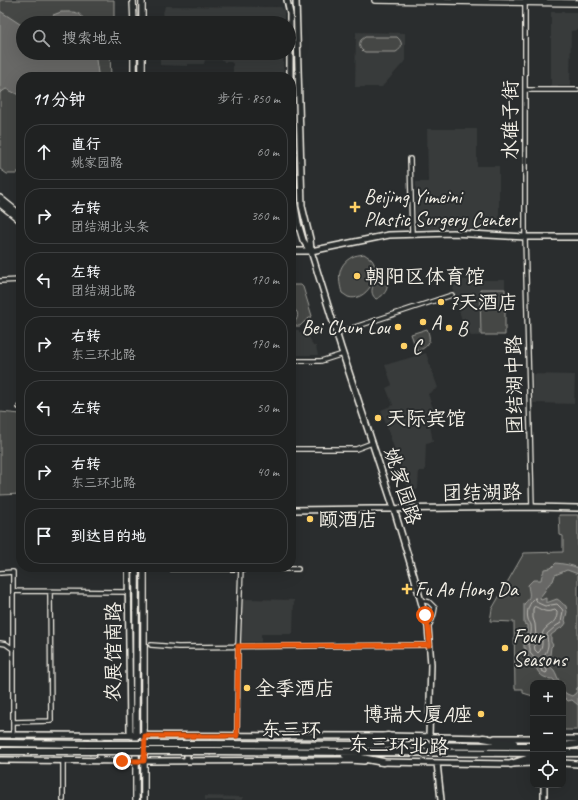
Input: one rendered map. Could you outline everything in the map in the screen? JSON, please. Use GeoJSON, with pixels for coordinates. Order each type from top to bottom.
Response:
{"type":"FeatureCollection","features":[{"type":"Feature","properties":{"kind":"highway"},"geometry":{"type":"LineString","coordinates":[[343,745],[388,736]]}},
{"type":"Feature","properties":{"kind":"highway"},"geometry":{"type":"LineString","coordinates":[[483,738],[530,746]]}},
{"type":"Feature","properties":{"kind":"highway","name":"东三环"},"geometry":{"type":"LineString","coordinates":[[0,743],[530,746]]}},
{"type":"Feature","properties":{"kind":"highway"},"geometry":{"type":"LineString","coordinates":[[566,746],[578,744]]}},
{"type":"Feature","properties":{"kind":"highway"},"geometry":{"type":"LineString","coordinates":[[566,746],[578,747]]}},
{"type":"Feature","properties":{"kind":"highway","name":"东三环"},"geometry":{"type":"LineString","coordinates":[[0,751],[530,753]]}},
{"type":"Feature","properties":{"kind":"highway"},"geometry":{"type":"LineString","coordinates":[[329,752],[383,762]]}},
{"type":"Feature","properties":{"kind":"highway"},"geometry":{"type":"LineString","coordinates":[[566,753],[578,753]]}},
{"type":"Feature","properties":{"kind":"highway"},"geometry":{"type":"LineString","coordinates":[[511,764],[530,758]]}},
{"type":"Feature","properties":{"kind":"main road"},"geometry":{"type":"LineString","coordinates":[[133,0],[134,16]]}},
{"type":"Feature","properties":{"kind":"main road"},"geometry":{"type":"LineString","coordinates":[[142,0],[142,16]]}},
{"type":"Feature","properties":{"kind":"main road"},"geometry":{"type":"LineString","coordinates":[[375,0],[578,3]]}},
{"type":"Feature","properties":{"kind":"main road"},"geometry":{"type":"LineString","coordinates":[[134,60],[134,72]]}},
{"type":"Feature","properties":{"kind":"main road"},"geometry":{"type":"LineString","coordinates":[[142,60],[142,72]]}},
{"type":"Feature","properties":{"kind":"main road","name":"农展馆南路"},"geometry":{"type":"LineString","coordinates":[[134,736],[136,572]]}},
{"type":"Feature","properties":{"kind":"main road","name":"农展馆南路"},"geometry":{"type":"LineString","coordinates":[[144,572],[144,800]]}},
{"type":"Feature","properties":{"kind":"main road"},"geometry":{"type":"LineString","coordinates":[[134,736],[136,761],[136,800]]}},
{"type":"Feature","properties":{"kind":"street"},"geometry":{"type":"LineString","coordinates":[[288,0],[290,16]]}},
{"type":"Feature","properties":{"kind":"street","name":"姚家园路"},"geometry":{"type":"LineString","coordinates":[[296,0],[302,206],[310,239],[311,251],[394,509],[428,628],[431,664],[429,736]]}},
{"type":"Feature","properties":{"kind":"street","name":"水碓子街"},"geometry":{"type":"LineString","coordinates":[[525,2],[525,237]]}},
{"type":"Feature","properties":{"kind":"street"},"geometry":{"type":"LineString","coordinates":[[290,60],[290,72]]}},
{"type":"Feature","properties":{"kind":"street"},"geometry":{"type":"LineString","coordinates":[[525,90],[578,90]]}},
{"type":"Feature","properties":{"kind":"street"},"geometry":{"type":"LineString","coordinates":[[410,159],[412,234]]}},
{"type":"Feature","properties":{"kind":"street"},"geometry":{"type":"LineString","coordinates":[[0,198],[16,211]]}},
{"type":"Feature","properties":{"kind":"street"},"geometry":{"type":"LineString","coordinates":[[0,204],[16,217]]}},
{"type":"Feature","properties":{"kind":"street","name":"姚家园路"},"geometry":{"type":"LineString","coordinates":[[296,212],[303,240],[311,251]]}},
{"type":"Feature","properties":{"kind":"street"},"geometry":{"type":"LineString","coordinates":[[296,251],[311,251],[389,235],[453,233],[525,237],[578,237]]}},
{"type":"Feature","properties":{"kind":"street","name":"团结湖中路"},"geometry":{"type":"LineString","coordinates":[[525,237],[532,507]]}},
{"type":"Feature","properties":{"kind":"street"},"geometry":{"type":"LineString","coordinates":[[0,281],[16,280]]}},
{"type":"Feature","properties":{"kind":"street"},"geometry":{"type":"LineString","coordinates":[[337,333],[452,295]]}},
{"type":"Feature","properties":{"kind":"street"},"geometry":{"type":"LineString","coordinates":[[296,361],[321,361],[343,354]]}},
{"type":"Feature","properties":{"kind":"street"},"geometry":{"type":"LineString","coordinates":[[296,449],[356,449],[372,443]]}},
{"type":"Feature","properties":{"kind":"street","name":"团结湖路"},"geometry":{"type":"LineString","coordinates":[[296,510],[532,507],[578,508]]}},
{"type":"Feature","properties":{"kind":"street"},"geometry":{"type":"LineString","coordinates":[[0,572],[13,572],[13,735]]}},
{"type":"Feature","properties":{"kind":"street","name":"农展馆南路"},"geometry":{"type":"LineString","coordinates":[[128,572],[130,731],[134,736]]}},
{"type":"Feature","properties":{"kind":"street"},"geometry":{"type":"LineString","coordinates":[[237,736],[241,572]]}},
{"type":"Feature","properties":{"kind":"street"},"geometry":{"type":"LineString","coordinates":[[13,591],[129,592]]}},
{"type":"Feature","properties":{"kind":"street"},"geometry":{"type":"LineString","coordinates":[[13,722],[51,721],[50,592]]}},
{"type":"Feature","properties":{"kind":"street"},"geometry":{"type":"LineString","coordinates":[[420,600],[429,602],[435,608],[432,622],[428,628]]}},
{"type":"Feature","properties":{"kind":"street"},"geometry":{"type":"LineString","coordinates":[[0,643],[6,644],[13,650]]}},
{"type":"Feature","properties":{"kind":"street"},"geometry":{"type":"LineString","coordinates":[[151,645],[178,647],[430,645]]}},
{"type":"Feature","properties":{"kind":"street"},"geometry":{"type":"LineString","coordinates":[[0,735],[134,736]]}},
{"type":"Feature","properties":{"kind":"street"},"geometry":{"type":"LineString","coordinates":[[100,736],[100,760]]}},
{"type":"Feature","properties":{"kind":"street","name":"东三环北路"},"geometry":{"type":"LineString","coordinates":[[134,736],[429,736],[530,738]]}},
{"type":"Feature","properties":{"kind":"street"},"geometry":{"type":"LineString","coordinates":[[187,736],[187,760]]}},
{"type":"Feature","properties":{"kind":"street"},"geometry":{"type":"LineString","coordinates":[[566,739],[578,739]]}},
{"type":"Feature","properties":{"kind":"street","name":"东三环北路"},"geometry":{"type":"LineString","coordinates":[[0,760],[349,760],[437,763],[530,763]]}},
{"type":"Feature","properties":{"kind":"street"},"geometry":{"type":"LineString","coordinates":[[63,760],[63,800]]}},
{"type":"Feature","properties":{"kind":"street"},"geometry":{"type":"LineString","coordinates":[[437,763],[441,800]]}},
{"type":"Feature","properties":{"kind":"street"},"geometry":{"type":"LineString","coordinates":[[566,763],[578,764]]}},
{"type":"Feature","properties":{"kind":"street"},"geometry":{"type":"LineString","coordinates":[[544,788],[544,800]]}},
{"type":"Feature","properties":{"kind":"shaded area"},"geometry":{"type":"Polygon","coordinates":[[[0,0],[114,0],[114,16],[16,16],[16,60],[110,60],[111,72],[16,72],[16,174],[7,174],[0,169],[0,0]]]}},
{"type":"Feature","properties":{"kind":"shaded area"},"geometry":{"type":"Polygon","coordinates":[[[165,6],[281,7],[284,11],[284,16],[162,16],[165,6]]]}},
{"type":"Feature","properties":{"kind":"shaded area"},"geometry":{"type":"Polygon","coordinates":[[[551,12],[578,12],[578,30],[571,31],[570,86],[551,86],[551,12]]]}},
{"type":"Feature","properties":{"kind":"shaded area"},"geometry":{"type":"Polygon","coordinates":[[[356,32],[405,33],[405,61],[382,87],[355,87],[356,32]]]}},
{"type":"Feature","properties":{"kind":"shaded area"},"geometry":{"type":"Polygon","coordinates":[[[365,37],[397,37],[400,41],[401,47],[396,52],[365,52],[360,47],[360,42],[365,37]]]}},
{"type":"Feature","properties":{"kind":"shaded area"},"geometry":{"type":"Polygon","coordinates":[[[160,60],[205,60],[204,64],[187,64],[187,66],[160,65],[160,60]]]}},
{"type":"Feature","properties":{"kind":"shaded area"},"geometry":{"type":"Polygon","coordinates":[[[223,60],[283,60],[284,72],[233,72],[233,64],[231,62],[224,62],[223,60]]]}},
{"type":"Feature","properties":{"kind":"shaded area"},"geometry":{"type":"Polygon","coordinates":[[[427,129],[477,129],[477,166],[499,166],[499,228],[416,229],[416,182],[428,182],[427,129]]]}},
{"type":"Feature","properties":{"kind":"shaded area","name":"朝阳区体育馆"},"geometry":{"type":"Polygon","coordinates":[[[364,254],[372,260],[375,266],[374,280],[366,292],[360,296],[354,298],[348,297],[342,293],[339,278],[341,268],[347,260],[356,255],[364,254]]]}},
{"type":"Feature","properties":{"kind":"shaded area"},"geometry":{"type":"Polygon","coordinates":[[[381,279],[385,281],[387,287],[385,293],[376,299],[372,293],[372,288],[378,280],[381,279]]]}},
{"type":"Feature","properties":{"kind":"shaded area"},"geometry":{"type":"Polygon","coordinates":[[[454,280],[505,280],[505,335],[471,336],[464,327],[453,291],[454,280]]]}},
{"type":"Feature","properties":{"kind":"shaded area"},"geometry":{"type":"Polygon","coordinates":[[[296,285],[301,285],[303,287],[312,316],[300,326],[296,326],[298,316],[296,285]]]}},
{"type":"Feature","properties":{"kind":"shaded area"},"geometry":{"type":"Polygon","coordinates":[[[480,289],[505,289],[505,335],[481,335],[480,289]]]}},
{"type":"Feature","properties":{"kind":"shaded area"},"geometry":{"type":"Polygon","coordinates":[[[427,329],[429,337],[428,343],[424,348],[417,351],[411,334],[427,329]]]}},
{"type":"Feature","properties":{"kind":"shaded area"},"geometry":{"type":"Polygon","coordinates":[[[296,330],[299,330],[299,332],[305,333],[309,336],[313,346],[316,346],[318,355],[296,355],[296,330]]]}},
{"type":"Feature","properties":{"kind":"shaded area"},"geometry":{"type":"Polygon","coordinates":[[[426,353],[438,388],[428,394],[438,422],[430,425],[433,442],[426,443],[425,471],[419,471],[418,489],[408,489],[381,410],[393,405],[386,388],[392,385],[385,365],[426,353]]]}},
{"type":"Feature","properties":{"kind":"shaded area"},"geometry":{"type":"Polygon","coordinates":[[[533,374],[575,375],[574,404],[533,403],[533,374]]]}},
{"type":"Feature","properties":{"kind":"shaded area"},"geometry":{"type":"Polygon","coordinates":[[[0,412],[16,414],[16,494],[0,495],[0,412]]]}},
{"type":"Feature","properties":{"kind":"shaded area"},"geometry":{"type":"Polygon","coordinates":[[[559,515],[578,515],[578,730],[566,730],[566,680],[530,680],[530,695],[523,693],[523,689],[515,689],[514,622],[490,621],[492,609],[524,553],[563,552],[563,536],[560,535],[559,515]]]}},
{"type":"Feature","properties":{"kind":"shaded area"},"geometry":{"type":"Polygon","coordinates":[[[243,599],[294,600],[293,634],[261,634],[261,642],[242,642],[243,599]]]}},
{"type":"Feature","properties":{"kind":"shaded area"},"geometry":{"type":"Polygon","coordinates":[[[205,796],[243,797],[243,800],[205,800],[205,796]]]}},
{"type":"Feature","properties":{"kind":"water"},"geometry":{"type":"Polygon","coordinates":[[[0,11],[16,21],[16,60],[96,60],[98,72],[16,72],[16,94],[6,89],[0,93],[0,11]]]}},
{"type":"Feature","properties":{"kind":"water"},"geometry":{"type":"Polygon","coordinates":[[[61,12],[73,12],[81,16],[53,16],[61,12]]]}},
{"type":"Feature","properties":{"kind":"water"},"geometry":{"type":"Polygon","coordinates":[[[556,563],[571,565],[578,568],[578,574],[567,570],[555,575],[553,581],[549,584],[540,597],[541,600],[546,598],[546,603],[557,599],[566,606],[566,623],[551,635],[551,642],[553,645],[546,662],[554,670],[559,680],[544,677],[538,671],[531,659],[525,654],[526,648],[524,648],[524,643],[527,638],[527,625],[524,624],[524,604],[527,602],[529,597],[528,585],[533,580],[541,580],[544,569],[551,568],[556,563]]]}},
{"type":"Feature","properties":{"kind":"water"},"geometry":{"type":"Polygon","coordinates":[[[578,687],[578,705],[572,700],[568,701],[566,699],[566,693],[572,696],[576,693],[578,687]]]}},
{"type":"Feature","properties":{"kind":"place","name":"Beijing Yimeini Plastic Surgery Center"},"geometry":{"type":"Point","coordinates":[355,207]}},
{"type":"Feature","properties":{"kind":"place","name":"朝阳区体育馆"},"geometry":{"type":"Point","coordinates":[357,276]}},
{"type":"Feature","properties":{"kind":"place","name":"7天酒店"},"geometry":{"type":"Point","coordinates":[441,302]}},
{"type":"Feature","properties":{"kind":"place","name":"A"},"geometry":{"type":"Point","coordinates":[423,322]}},
{"type":"Feature","properties":{"kind":"place","name":"Bei Chun Lou"},"geometry":{"type":"Point","coordinates":[398,327]}},
{"type":"Feature","properties":{"kind":"place","name":"B"},"geometry":{"type":"Point","coordinates":[449,328]}},
{"type":"Feature","properties":{"kind":"place","name":"C"},"geometry":{"type":"Point","coordinates":[404,346]}},
{"type":"Feature","properties":{"kind":"place","name":"天际宾馆"},"geometry":{"type":"Point","coordinates":[378,418]}},
{"type":"Feature","properties":{"kind":"place","name":"颐酒店"},"geometry":{"type":"Point","coordinates":[310,519]}},
{"type":"Feature","properties":{"kind":"place","name":"Fu Ao Hong Da"},"geometry":{"type":"Point","coordinates":[407,589]}},
{"type":"Feature","properties":{"kind":"place","name":"Four Seasons"},"geometry":{"type":"Point","coordinates":[505,648]}},
{"type":"Feature","properties":{"kind":"place","name":"全季酒店"},"geometry":{"type":"Point","coordinates":[247,688]}},
{"type":"Feature","properties":{"kind":"place","name":"博瑞大厦A座"},"geometry":{"type":"Point","coordinates":[481,714]}},
{"type":"Feature","properties":{"kind":"route"},"geometry":{"type":"LineString","coordinates":[[122,761],[144,761],[145,736],[237,736],[238,646],[430,645],[425,615]]}}]}
